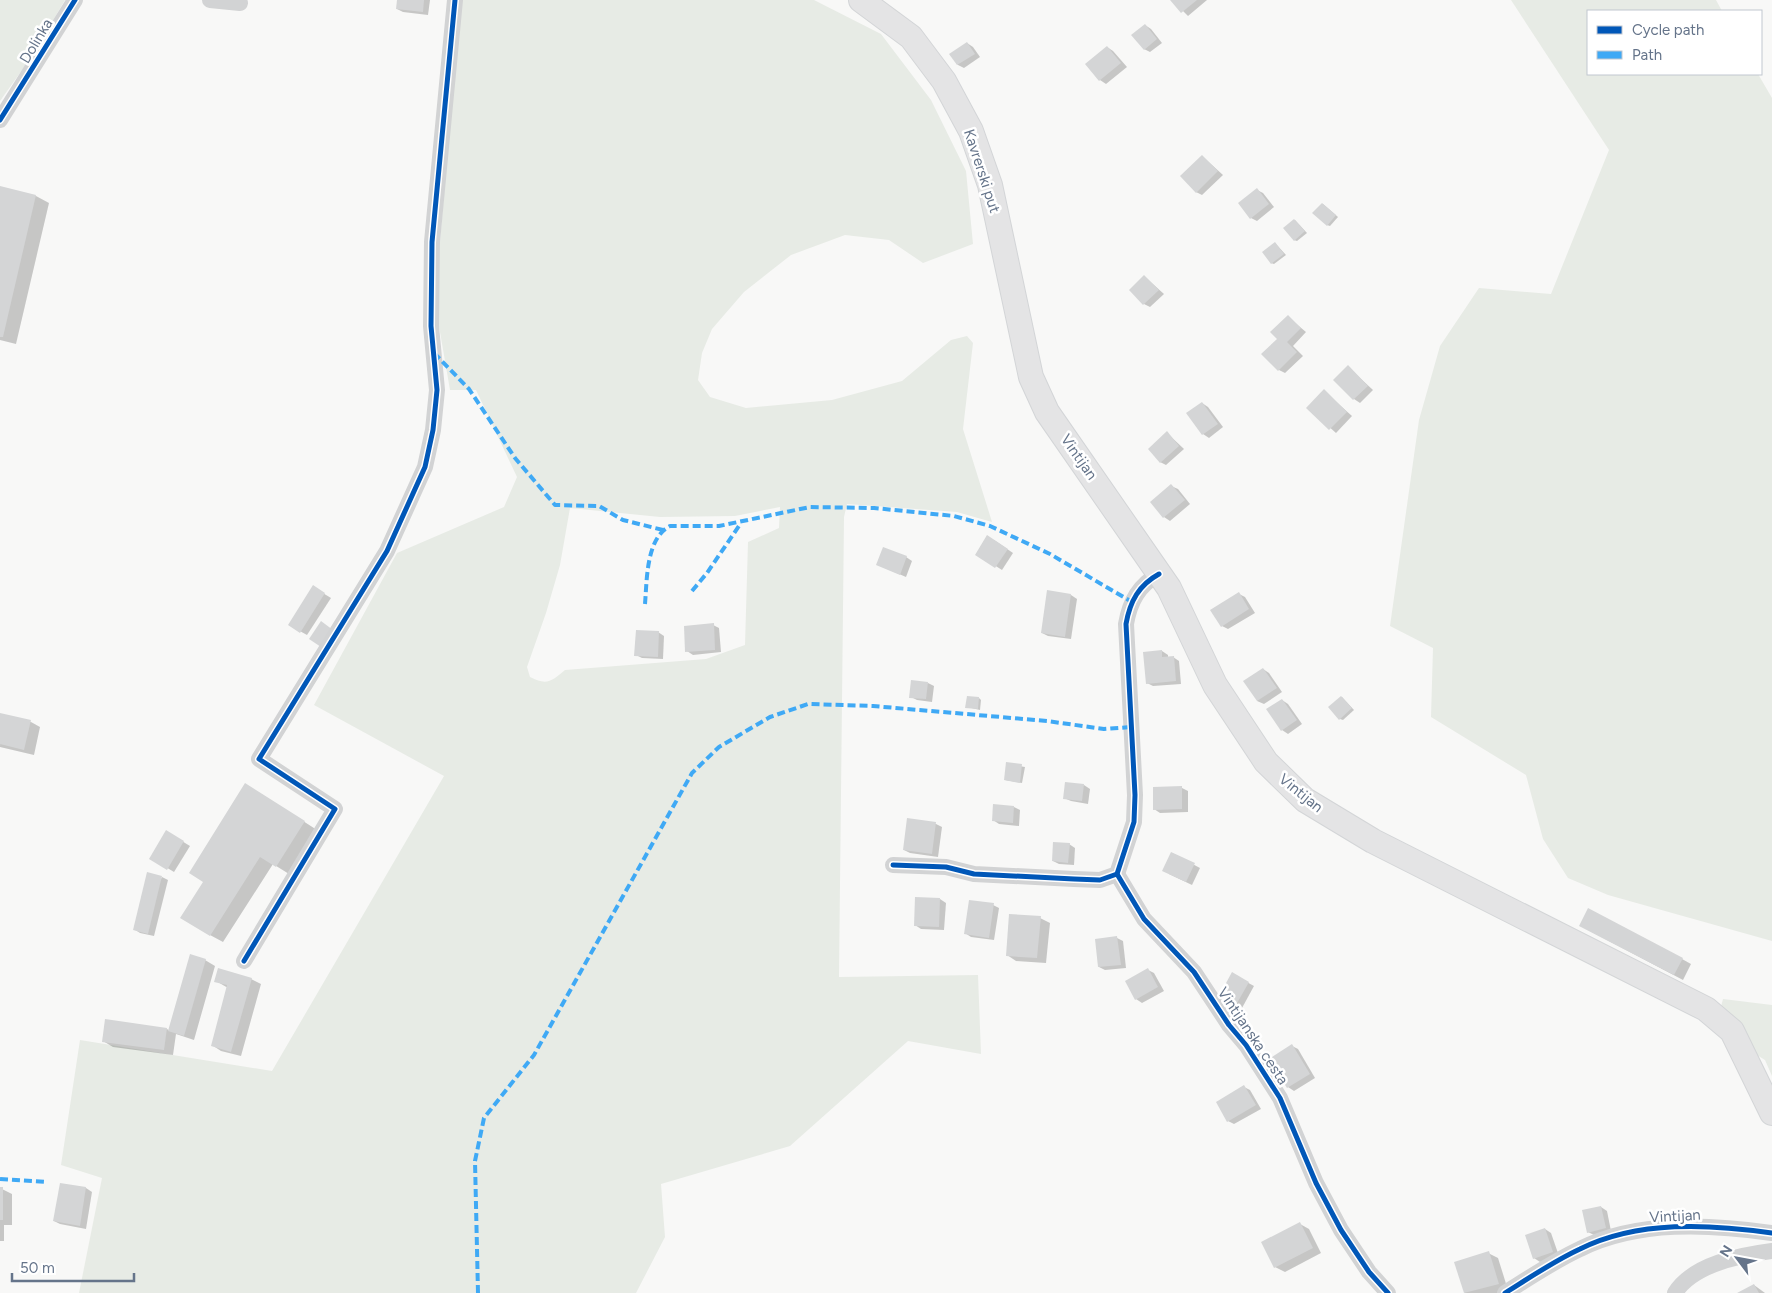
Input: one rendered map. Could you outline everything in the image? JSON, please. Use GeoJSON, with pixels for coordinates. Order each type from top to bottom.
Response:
{"type":"FeatureCollection","features":[{"type":"Feature","properties":{"kind":"main road","name":"Kavrerski put"},"geometry":{"type":"LineString","coordinates":[[862,0],[911,37],[944,81],[971,131],[990,185],[1013,292]]}},
{"type":"Feature","properties":{"kind":"main road","name":"Vintijan"},"geometry":{"type":"LineString","coordinates":[[1013,292],[1031,377],[1047,412],[1169,588],[1215,685],[1266,762],[1286,783],[1328,815],[1374,841],[1706,1009],[1732,1031],[1772,1113]]}},
{"type":"Feature","properties":{"kind":"street","name":"Dolinka"},"geometry":{"type":"LineString","coordinates":[[0,120],[75,0]]}},
{"type":"Feature","properties":{"kind":"street"},"geometry":{"type":"LineString","coordinates":[[210,0],[240,3]]}},
{"type":"Feature","properties":{"kind":"street"},"geometry":{"type":"LineString","coordinates":[[244,961],[335,809],[259,759],[386,551],[424,467],[433,430],[437,390],[431,326],[432,242],[454,0]]}},
{"type":"Feature","properties":{"kind":"street"},"geometry":{"type":"LineString","coordinates":[[893,865],[946,867],[974,874],[1100,880],[1117,874],[1134,822],[1135,796],[1135,763],[1126,624],[1133,599],[1139,589],[1159,574]]}},
{"type":"Feature","properties":{"kind":"street","name":"Vintijanska cesta"},"geometry":{"type":"LineString","coordinates":[[1117,874],[1144,919],[1201,981],[1280,1098],[1316,1183],[1341,1230],[1369,1272],[1388,1293]]}},
{"type":"Feature","properties":{"kind":"street","name":"Vintijan"},"geometry":{"type":"LineString","coordinates":[[1505,1293],[1581,1248],[1640,1231],[1698,1226],[1736,1228],[1772,1233]]}},
{"type":"Feature","properties":{"kind":"street"},"geometry":{"type":"LineString","coordinates":[[1675,1293],[1685,1281],[1711,1267],[1747,1255],[1772,1251]]}},
{"type":"Feature","properties":{"kind":"shaded area"},"geometry":{"type":"Polygon","coordinates":[[[0,0],[65,0],[32,56],[0,101],[0,0]]]}},
{"type":"Feature","properties":{"kind":"shaded area"},"geometry":{"type":"Polygon","coordinates":[[[460,0],[814,0],[881,34],[931,100],[966,171],[973,244],[923,263],[889,240],[845,235],[791,255],[744,292],[712,329],[702,353],[698,380],[710,397],[746,408],[832,400],[902,381],[951,340],[967,336],[973,343],[963,429],[992,522],[957,512],[847,504],[844,517],[839,977],[978,975],[981,1054],[908,1041],[790,1146],[661,1184],[665,1237],[636,1293],[79,1293],[102,1178],[61,1165],[80,1040],[272,1071],[444,776],[314,705],[397,553],[504,507],[517,477],[476,390],[450,390],[435,303],[460,0]],[[780,507],[735,516],[660,517],[570,508],[560,565],[527,667],[530,677],[545,682],[553,679],[565,670],[706,659],[745,645],[748,542],[779,528],[780,507]]]}},
{"type":"Feature","properties":{"kind":"shaded area"},"geometry":{"type":"Polygon","coordinates":[[[1511,0],[1716,0],[1721,10],[1587,10],[1587,75],[1759,75],[1772,98],[1772,941],[1608,895],[1568,878],[1543,839],[1526,775],[1431,717],[1433,648],[1390,626],[1419,420],[1440,346],[1479,288],[1551,294],[1609,150],[1511,0]]]}},
{"type":"Feature","properties":{"kind":"shaded area"},"geometry":{"type":"Polygon","coordinates":[[[1723,999],[1772,1005],[1772,1076],[1765,1060],[1715,1029],[1723,999]]]}},
{"type":"Feature","properties":{"kind":"building"},"geometry":{"type":"Polygon","coordinates":[[[397,0],[424,0],[423,12],[396,9],[397,0]]]}},
{"type":"Feature","properties":{"kind":"building"},"geometry":{"type":"Polygon","coordinates":[[[1170,0],[1197,0],[1181,13],[1170,0]]]}},
{"type":"Feature","properties":{"kind":"building"},"geometry":{"type":"Polygon","coordinates":[[[1145,24],[1157,39],[1144,50],[1131,35],[1145,24]]]}},
{"type":"Feature","properties":{"kind":"building"},"geometry":{"type":"Polygon","coordinates":[[[967,42],[975,54],[957,65],[949,54],[967,42]]]}},
{"type":"Feature","properties":{"kind":"building"},"geometry":{"type":"Polygon","coordinates":[[[1107,46],[1121,63],[1099,81],[1085,64],[1107,46]]]}},
{"type":"Feature","properties":{"kind":"building"},"geometry":{"type":"Polygon","coordinates":[[[1202,155],[1218,171],[1196,193],[1180,176],[1202,155]]]}},
{"type":"Feature","properties":{"kind":"building"},"geometry":{"type":"Polygon","coordinates":[[[0,186],[36,195],[3,337],[0,337],[0,186]]]}},
{"type":"Feature","properties":{"kind":"building"},"geometry":{"type":"Polygon","coordinates":[[[1257,188],[1269,204],[1250,219],[1238,203],[1257,188]]]}},
{"type":"Feature","properties":{"kind":"building"},"geometry":{"type":"Polygon","coordinates":[[[1322,203],[1336,215],[1327,226],[1312,213],[1322,203]]]}},
{"type":"Feature","properties":{"kind":"building"},"geometry":{"type":"Polygon","coordinates":[[[1294,219],[1305,231],[1294,241],[1283,228],[1294,219]]]}},
{"type":"Feature","properties":{"kind":"building"},"geometry":{"type":"Polygon","coordinates":[[[1275,242],[1284,254],[1271,264],[1262,252],[1275,242]]]}},
{"type":"Feature","properties":{"kind":"building"},"geometry":{"type":"Polygon","coordinates":[[[1144,275],[1159,290],[1143,305],[1129,290],[1144,275]]]}},
{"type":"Feature","properties":{"kind":"building"},"geometry":{"type":"Polygon","coordinates":[[[1288,315],[1301,328],[1287,342],[1297,352],[1278,371],[1261,354],[1277,339],[1270,332],[1288,315]]]}},
{"type":"Feature","properties":{"kind":"building"},"geometry":{"type":"Polygon","coordinates":[[[1348,365],[1368,386],[1353,400],[1333,380],[1348,365]]]}},
{"type":"Feature","properties":{"kind":"building"},"geometry":{"type":"Polygon","coordinates":[[[1324,389],[1347,412],[1329,430],[1306,408],[1324,389]]]}},
{"type":"Feature","properties":{"kind":"building"},"geometry":{"type":"Polygon","coordinates":[[[1202,402],[1218,424],[1202,435],[1186,413],[1202,402]]]}},
{"type":"Feature","properties":{"kind":"building"},"geometry":{"type":"Polygon","coordinates":[[[1167,431],[1179,446],[1160,463],[1148,449],[1167,431]]]}},
{"type":"Feature","properties":{"kind":"building"},"geometry":{"type":"Polygon","coordinates":[[[1171,484],[1185,500],[1163,518],[1150,502],[1171,484]]]}},
{"type":"Feature","properties":{"kind":"building"},"geometry":{"type":"Polygon","coordinates":[[[987,535],[1008,549],[995,568],[975,555],[987,535]]]}},
{"type":"Feature","properties":{"kind":"building"},"geometry":{"type":"Polygon","coordinates":[[[883,547],[907,556],[900,575],[876,565],[883,547]]]}},
{"type":"Feature","properties":{"kind":"building"},"geometry":{"type":"Polygon","coordinates":[[[313,585],[325,593],[300,633],[288,625],[313,585]]]}},
{"type":"Feature","properties":{"kind":"building"},"geometry":{"type":"Polygon","coordinates":[[[1047,590],[1071,594],[1065,637],[1041,633],[1047,590]]]}},
{"type":"Feature","properties":{"kind":"building"},"geometry":{"type":"Polygon","coordinates":[[[1239,592],[1249,609],[1221,627],[1210,610],[1239,592]]]}},
{"type":"Feature","properties":{"kind":"building"},"geometry":{"type":"Polygon","coordinates":[[[321,621],[333,630],[321,647],[309,639],[321,621]]]}},
{"type":"Feature","properties":{"kind":"building"},"geometry":{"type":"Polygon","coordinates":[[[714,623],[715,650],[685,652],[684,626],[714,623]]]}},
{"type":"Feature","properties":{"kind":"building"},"geometry":{"type":"Polygon","coordinates":[[[636,630],[659,631],[658,657],[634,656],[636,630]]]}},
{"type":"Feature","properties":{"kind":"building"},"geometry":{"type":"Polygon","coordinates":[[[1162,650],[1162,657],[1174,656],[1176,681],[1146,684],[1143,652],[1162,650]]]}},
{"type":"Feature","properties":{"kind":"building"},"geometry":{"type":"Polygon","coordinates":[[[1263,668],[1277,688],[1257,701],[1243,681],[1263,668]]]}},
{"type":"Feature","properties":{"kind":"building"},"geometry":{"type":"Polygon","coordinates":[[[911,680],[928,682],[926,699],[909,698],[911,680]]]}},
{"type":"Feature","properties":{"kind":"building"},"geometry":{"type":"Polygon","coordinates":[[[967,696],[979,697],[978,709],[965,708],[967,696]]]}},
{"type":"Feature","properties":{"kind":"building"},"geometry":{"type":"Polygon","coordinates":[[[1341,696],[1352,708],[1339,720],[1328,707],[1341,696]]]}},
{"type":"Feature","properties":{"kind":"building"},"geometry":{"type":"Polygon","coordinates":[[[1282,699],[1297,720],[1281,731],[1266,709],[1282,699]]]}},
{"type":"Feature","properties":{"kind":"building"},"geometry":{"type":"Polygon","coordinates":[[[0,713],[31,720],[24,750],[0,744],[0,713]]]}},
{"type":"Feature","properties":{"kind":"building"},"geometry":{"type":"Polygon","coordinates":[[[1006,762],[1022,764],[1020,783],[1004,780],[1006,762]]]}},
{"type":"Feature","properties":{"kind":"building"},"geometry":{"type":"Polygon","coordinates":[[[1065,782],[1084,784],[1082,801],[1063,799],[1065,782]]]}},
{"type":"Feature","properties":{"kind":"building"},"geometry":{"type":"Polygon","coordinates":[[[245,783],[305,821],[276,867],[260,857],[210,936],[180,918],[203,882],[189,873],[245,783]]]}},
{"type":"Feature","properties":{"kind":"building"},"geometry":{"type":"Polygon","coordinates":[[[1182,786],[1182,809],[1153,810],[1153,787],[1182,786]]]}},
{"type":"Feature","properties":{"kind":"building"},"geometry":{"type":"Polygon","coordinates":[[[993,804],[1014,806],[1013,823],[992,821],[993,804]]]}},
{"type":"Feature","properties":{"kind":"building"},"geometry":{"type":"Polygon","coordinates":[[[907,818],[936,822],[932,854],[903,850],[907,818]]]}},
{"type":"Feature","properties":{"kind":"building"},"geometry":{"type":"Polygon","coordinates":[[[166,830],[184,841],[167,870],[149,859],[166,830]]]}},
{"type":"Feature","properties":{"kind":"building"},"geometry":{"type":"Polygon","coordinates":[[[1053,842],[1070,843],[1068,863],[1052,861],[1053,842]]]}},
{"type":"Feature","properties":{"kind":"building"},"geometry":{"type":"Polygon","coordinates":[[[1171,852],[1195,863],[1186,882],[1162,871],[1171,852]]]}},
{"type":"Feature","properties":{"kind":"building"},"geometry":{"type":"Polygon","coordinates":[[[147,872],[162,876],[148,934],[133,930],[147,872]]]}},
{"type":"Feature","properties":{"kind":"building"},"geometry":{"type":"Polygon","coordinates":[[[915,897],[940,898],[939,927],[914,926],[915,897]]]}},
{"type":"Feature","properties":{"kind":"building"},"geometry":{"type":"Polygon","coordinates":[[[969,900],[994,903],[989,938],[964,934],[969,900]]]}},
{"type":"Feature","properties":{"kind":"building"},"geometry":{"type":"Polygon","coordinates":[[[1588,908],[1683,958],[1674,975],[1579,926],[1588,908]]]}},
{"type":"Feature","properties":{"kind":"building"},"geometry":{"type":"Polygon","coordinates":[[[1009,914],[1041,916],[1037,958],[1006,956],[1009,914]]]}},
{"type":"Feature","properties":{"kind":"building"},"geometry":{"type":"Polygon","coordinates":[[[1117,936],[1121,965],[1098,967],[1095,939],[1117,936]]]}},
{"type":"Feature","properties":{"kind":"building"},"geometry":{"type":"Polygon","coordinates":[[[190,954],[206,959],[184,1036],[168,1031],[190,954]]]}},
{"type":"Feature","properties":{"kind":"building"},"geometry":{"type":"Polygon","coordinates":[[[218,968],[252,978],[231,1052],[211,1046],[227,985],[214,982],[218,968]]]}},
{"type":"Feature","properties":{"kind":"building"},"geometry":{"type":"Polygon","coordinates":[[[1148,968],[1158,987],[1135,1000],[1125,981],[1148,968]]]}},
{"type":"Feature","properties":{"kind":"building"},"geometry":{"type":"Polygon","coordinates":[[[1232,972],[1249,982],[1236,1005],[1219,996],[1232,972]]]}},
{"type":"Feature","properties":{"kind":"building"},"geometry":{"type":"Polygon","coordinates":[[[105,1019],[167,1028],[164,1050],[102,1042],[105,1019]]]}},
{"type":"Feature","properties":{"kind":"building"},"geometry":{"type":"Polygon","coordinates":[[[1292,1044],[1310,1074],[1287,1088],[1269,1059],[1292,1044]]]}},
{"type":"Feature","properties":{"kind":"building"},"geometry":{"type":"Polygon","coordinates":[[[1244,1085],[1256,1105],[1227,1122],[1216,1102],[1244,1085]]]}},
{"type":"Feature","properties":{"kind":"building"},"geometry":{"type":"Polygon","coordinates":[[[60,1183],[86,1187],[80,1226],[53,1221],[60,1183]]]}},
{"type":"Feature","properties":{"kind":"building"},"geometry":{"type":"Polygon","coordinates":[[[0,1187],[3,1187],[3,1220],[0,1220],[0,1187]]]}},
{"type":"Feature","properties":{"kind":"building"},"geometry":{"type":"Polygon","coordinates":[[[1601,1206],[1606,1228],[1587,1233],[1582,1210],[1601,1206]]]}},
{"type":"Feature","properties":{"kind":"building"},"geometry":{"type":"Polygon","coordinates":[[[1300,1222],[1313,1248],[1274,1268],[1261,1242],[1300,1222]]]}},
{"type":"Feature","properties":{"kind":"building"},"geometry":{"type":"Polygon","coordinates":[[[1545,1228],[1553,1252],[1533,1259],[1525,1235],[1545,1228]]]}},
{"type":"Feature","properties":{"kind":"building"},"geometry":{"type":"Polygon","coordinates":[[[1489,1251],[1499,1284],[1464,1293],[1454,1262],[1489,1251]]]}},
{"type":"Feature","properties":{"kind":"building"},"geometry":{"type":"Polygon","coordinates":[[[1754,1284],[1759,1293],[1737,1293],[1754,1284]]]}},
{"type":"Feature","properties":{"kind":"marked path"},"geometry":{"type":"LineString","coordinates":[[434,353],[469,389],[515,458],[555,505],[599,506],[623,520],[663,530]]}},
{"type":"Feature","properties":{"kind":"marked path"},"geometry":{"type":"LineString","coordinates":[[645,604],[647,572],[652,550],[656,540],[670,526],[719,526],[810,507],[874,508],[954,516],[990,526],[1050,554],[1132,602]]}},
{"type":"Feature","properties":{"kind":"marked path"},"geometry":{"type":"LineString","coordinates":[[692,591],[707,573],[741,523]]}},
{"type":"Feature","properties":{"kind":"marked path"},"geometry":{"type":"LineString","coordinates":[[478,1293],[475,1161],[484,1118],[534,1055],[692,773],[719,747],[770,717],[808,704],[873,706],[1047,721],[1104,729],[1131,727]]}},
{"type":"Feature","properties":{"kind":"marked path"},"geometry":{"type":"LineString","coordinates":[[0,1179],[47,1182]]}},
{"type":"Feature","properties":{"kind":"cycle path"},"geometry":{"type":"LineString","coordinates":[[0,120],[75,0]]}},
{"type":"Feature","properties":{"kind":"cycle path"},"geometry":{"type":"LineString","coordinates":[[244,961],[335,809],[259,759],[387,551],[425,467],[433,430],[437,390],[431,326],[432,242],[455,0]]}},
{"type":"Feature","properties":{"kind":"cycle path"},"geometry":{"type":"LineString","coordinates":[[893,865],[946,867],[974,874],[1074,879],[1100,880],[1117,874],[1134,822],[1135,795],[1126,624],[1136,594],[1146,583],[1159,574]]}},
{"type":"Feature","properties":{"kind":"cycle path"},"geometry":{"type":"LineString","coordinates":[[1117,874],[1144,919],[1194,972],[1229,1025],[1246,1045],[1280,1098],[1316,1183],[1341,1230],[1369,1272],[1388,1293]]}},
{"type":"Feature","properties":{"kind":"cycle path"},"geometry":{"type":"LineString","coordinates":[[1505,1293],[1580,1249],[1626,1233],[1650,1229],[1699,1226],[1772,1233]]}}]}
